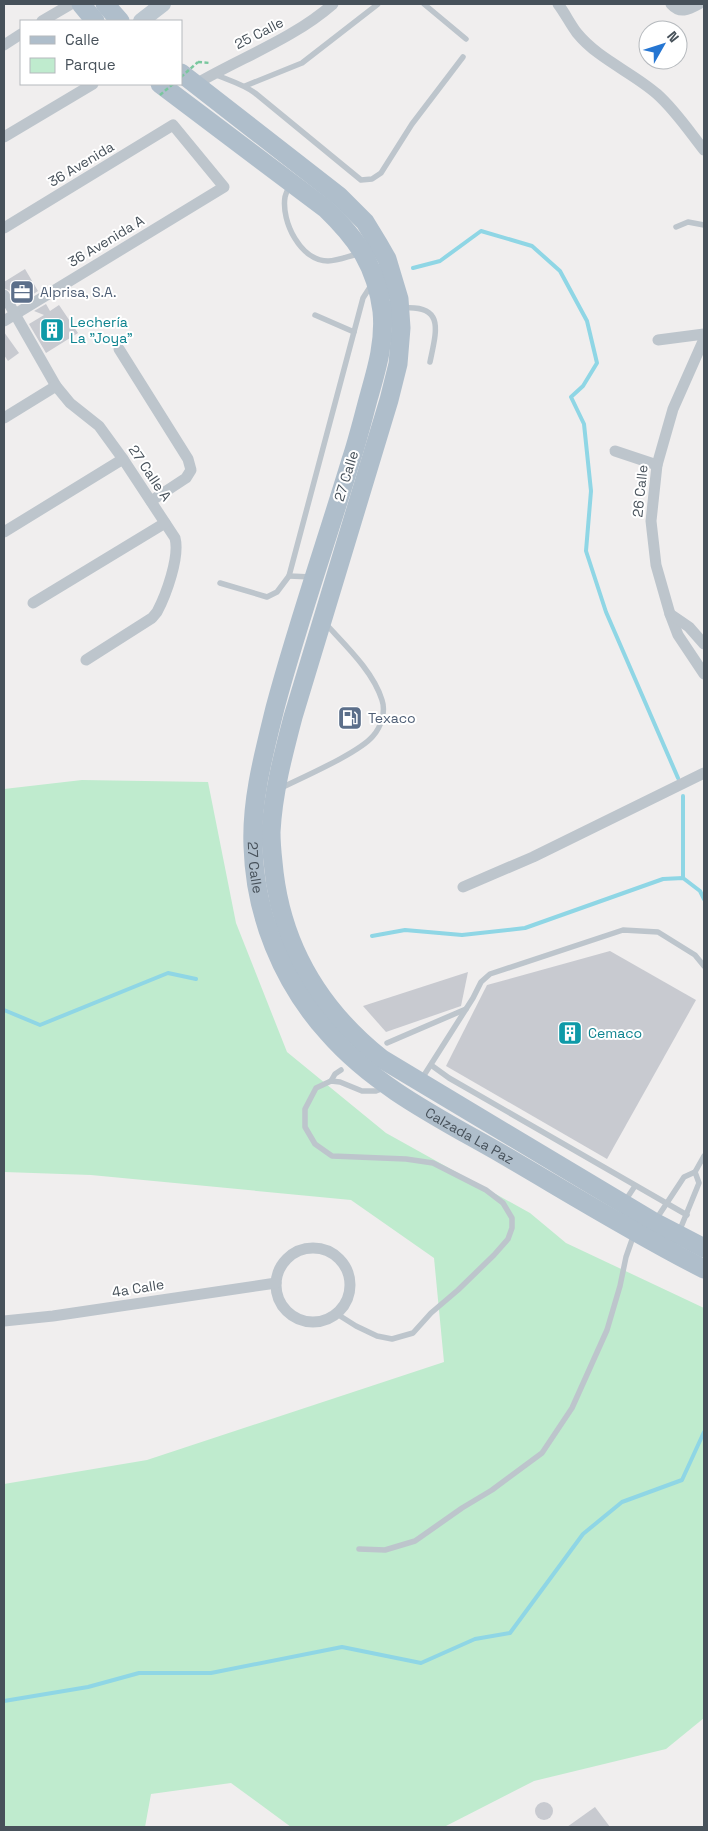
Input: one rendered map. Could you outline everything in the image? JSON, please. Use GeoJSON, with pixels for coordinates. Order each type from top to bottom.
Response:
{"type":"FeatureCollection","features":[{"type":"Feature","properties":{"kind":"main road"},"geometry":{"type":"LineString","coordinates":[[81,4],[94,20]]}},
{"type":"Feature","properties":{"kind":"main road"},"geometry":{"type":"LineString","coordinates":[[167,87],[183,89],[186,78]]}},
{"type":"Feature","properties":{"kind":"main road","name":"27 Calle"},"geometry":{"type":"LineString","coordinates":[[186,78],[339,196],[365,222],[387,259],[399,298],[401,328],[398,364],[389,400],[282,758],[275,791],[271,834],[274,874],[286,952]]}},
{"type":"Feature","properties":{"kind":"main road","name":"27 Calle"},"geometry":{"type":"LineString","coordinates":[[167,87],[326,209],[348,231],[363,252],[375,280],[382,321],[378,363],[356,445],[288,662],[255,796],[252,842],[260,905],[286,952]]}},
{"type":"Feature","properties":{"kind":"main road","name":"Calzada La Paz"},"geometry":{"type":"LineString","coordinates":[[286,952],[336,1016],[357,1039],[382,1059],[654,1222],[704,1248]]}},
{"type":"Feature","properties":{"kind":"main road","name":"Calzada La Paz"},"geometry":{"type":"LineString","coordinates":[[286,952],[299,995],[328,1034],[350,1056],[398,1094],[635,1232],[704,1269]]}},
{"type":"Feature","properties":{"kind":"street"},"geometry":{"type":"LineString","coordinates":[[44,20],[71,4]]}},
{"type":"Feature","properties":{"kind":"street"},"geometry":{"type":"LineString","coordinates":[[141,20],[163,4]]}},
{"type":"Feature","properties":{"kind":"street","name":"25 Calle"},"geometry":{"type":"LineString","coordinates":[[186,78],[214,74],[276,44],[334,4]]}},
{"type":"Feature","properties":{"kind":"street"},"geometry":{"type":"LineString","coordinates":[[558,4],[577,33],[598,53],[636,77],[658,95],[684,123],[704,150]]}},
{"type":"Feature","properties":{"kind":"street"},"geometry":{"type":"LineString","coordinates":[[671,4],[678,10],[684,11],[699,4]]}},
{"type":"Feature","properties":{"kind":"street"},"geometry":{"type":"LineString","coordinates":[[4,45],[20,35]]}},
{"type":"Feature","properties":{"kind":"street"},"geometry":{"type":"LineString","coordinates":[[4,137],[91,85]]}},
{"type":"Feature","properties":{"kind":"street","name":"36 Avenida A"},"geometry":{"type":"LineString","coordinates":[[4,321],[224,187],[173,125]]}},
{"type":"Feature","properties":{"kind":"street","name":"36 Avenida"},"geometry":{"type":"LineString","coordinates":[[4,228],[173,125]]}},
{"type":"Feature","properties":{"kind":"street","name":"27 Calle A"},"geometry":{"type":"LineString","coordinates":[[4,295],[56,386],[70,402],[99,426],[124,459],[175,538],[177,551],[157,612],[152,618],[86,660]]}},
{"type":"Feature","properties":{"kind":"street"},"geometry":{"type":"LineString","coordinates":[[658,340],[704,334]]}},
{"type":"Feature","properties":{"kind":"street","name":"26 Calle"},"geometry":{"type":"LineString","coordinates":[[704,339],[672,409],[657,465],[651,520],[656,565],[670,614],[678,635],[704,674]]}},
{"type":"Feature","properties":{"kind":"street"},"geometry":{"type":"LineString","coordinates":[[119,349],[188,459],[191,470],[186,478],[151,501]]}},
{"type":"Feature","properties":{"kind":"street"},"geometry":{"type":"LineString","coordinates":[[4,418],[56,386]]}},
{"type":"Feature","properties":{"kind":"street"},"geometry":{"type":"LineString","coordinates":[[614,450],[657,465]]}},
{"type":"Feature","properties":{"kind":"street"},"geometry":{"type":"LineString","coordinates":[[4,532],[124,459]]}},
{"type":"Feature","properties":{"kind":"street"},"geometry":{"type":"LineString","coordinates":[[33,603],[165,523]]}},
{"type":"Feature","properties":{"kind":"street"},"geometry":{"type":"LineString","coordinates":[[670,614],[689,627],[704,644]]}},
{"type":"Feature","properties":{"kind":"street"},"geometry":{"type":"LineString","coordinates":[[462,887],[533,856],[704,773]]}},
{"type":"Feature","properties":{"kind":"street"},"geometry":{"type":"LineString","coordinates":[[312,1249],[330,1252],[340,1260],[346,1269],[350,1281],[349,1294],[345,1305],[337,1314],[326,1320],[302,1321],[291,1315],[283,1306],[277,1295],[278,1271],[294,1253],[312,1249]]}},
{"type":"Feature","properties":{"kind":"street","name":"4a Calle"},"geometry":{"type":"LineString","coordinates":[[4,1321],[53,1316],[276,1283]]}},
{"type":"Feature","properties":{"kind":"lane"},"geometry":{"type":"LineString","coordinates":[[245,86],[302,63],[378,4]]}},
{"type":"Feature","properties":{"kind":"lane"},"geometry":{"type":"LineString","coordinates":[[424,4],[466,39]]}},
{"type":"Feature","properties":{"kind":"lane"},"geometry":{"type":"LineString","coordinates":[[214,74],[245,86],[362,180],[372,179],[381,173],[412,124],[463,57]]}},
{"type":"Feature","properties":{"kind":"lane"},"geometry":{"type":"LineString","coordinates":[[291,182],[285,197],[286,213],[290,229],[302,248],[312,257],[328,261],[363,252]]}},
{"type":"Feature","properties":{"kind":"lane"},"geometry":{"type":"LineString","coordinates":[[676,227],[688,222],[704,225]]}},
{"type":"Feature","properties":{"kind":"lane"},"geometry":{"type":"LineString","coordinates":[[220,583],[267,597],[277,592],[289,576],[363,298],[375,280]]}},
{"type":"Feature","properties":{"kind":"lane"},"geometry":{"type":"LineString","coordinates":[[400,308],[422,308],[432,314],[436,320],[430,362]]}},
{"type":"Feature","properties":{"kind":"lane"},"geometry":{"type":"LineString","coordinates":[[315,315],[354,332]]}},
{"type":"Feature","properties":{"kind":"lane"},"geometry":{"type":"LineString","coordinates":[[289,576],[315,577]]}},
{"type":"Feature","properties":{"kind":"lane"},"geometry":{"type":"LineString","coordinates":[[275,791],[352,752],[373,737],[380,726],[383,710],[380,695],[363,666],[323,621]]}},
{"type":"Feature","properties":{"kind":"lane"},"geometry":{"type":"LineString","coordinates":[[420,1082],[481,982],[490,974],[623,930],[658,932],[695,955],[704,966]]}},
{"type":"Feature","properties":{"kind":"lane"},"geometry":{"type":"LineString","coordinates":[[387,1043],[466,1009]]}},
{"type":"Feature","properties":{"kind":"lane"},"geometry":{"type":"LineString","coordinates":[[431,1065],[449,1078],[687,1215]]}},
{"type":"Feature","properties":{"kind":"lane"},"geometry":{"type":"LineString","coordinates":[[331,1081],[340,1070]]}},
{"type":"Feature","properties":{"kind":"lane"},"geometry":{"type":"LineString","coordinates":[[337,1314],[377,1336],[392,1339],[413,1333],[508,1239],[512,1228],[512,1218],[502,1203],[486,1190],[433,1163],[406,1158],[332,1156],[315,1144],[305,1127],[305,1109],[316,1088],[331,1081],[370,1092],[389,1087]]}},
{"type":"Feature","properties":{"kind":"lane"},"geometry":{"type":"LineString","coordinates":[[654,1222],[684,1177],[695,1172],[704,1156]]}},
{"type":"Feature","properties":{"kind":"lane"},"geometry":{"type":"LineString","coordinates":[[678,1235],[699,1183],[695,1172]]}},
{"type":"Feature","properties":{"kind":"lane"},"geometry":{"type":"LineString","coordinates":[[624,1204],[635,1186]]}},
{"type":"Feature","properties":{"kind":"lane"},"geometry":{"type":"LineString","coordinates":[[359,1549],[385,1550],[416,1541],[462,1508],[492,1490],[542,1453],[572,1408],[606,1330],[635,1232]]}},
{"type":"Feature","properties":{"kind":"path"},"geometry":{"type":"LineString","coordinates":[[186,78],[198,62],[209,62]]}},
{"type":"Feature","properties":{"kind":"green space"},"geometry":{"type":"Polygon","coordinates":[[[82,780],[208,782],[236,923],[287,1052],[386,1133],[530,1213],[566,1243],[704,1308],[704,1718],[666,1749],[534,1781],[444,1827],[291,1827],[231,1783],[151,1794],[145,1827],[4,1827],[4,1484],[147,1460],[444,1362],[434,1258],[351,1200],[91,1175],[4,1172],[4,789],[82,780]]]}},
{"type":"Feature","properties":{"kind":"building","name":"Alprisa, S.A."},"geometry":{"type":"Polygon","coordinates":[[[25,269],[38,291],[18,304],[10,291],[4,288],[4,282],[25,269]]]}},
{"type":"Feature","properties":{"kind":"building","name":"Lechería La \"Joya\""},"geometry":{"type":"Polygon","coordinates":[[[46,304],[50,311],[59,305],[78,333],[46,353],[29,324],[44,315],[34,311],[46,304]]]}},
{"type":"Feature","properties":{"kind":"building"},"geometry":{"type":"Polygon","coordinates":[[[4,332],[19,353],[8,361],[4,355],[4,332]]]}},
{"type":"Feature","properties":{"kind":"building","name":"Cemaco"},"geometry":{"type":"Polygon","coordinates":[[[610,951],[696,1000],[607,1159],[446,1066],[487,985],[610,951]]]}},
{"type":"Feature","properties":{"kind":"building"},"geometry":{"type":"Polygon","coordinates":[[[468,972],[461,1006],[386,1032],[363,1006],[468,972]]]}},
{"type":"Feature","properties":{"kind":"building"},"geometry":{"type":"Polygon","coordinates":[[[544,1802],[550,1805],[553,1811],[550,1817],[544,1820],[538,1817],[535,1811],[538,1805],[544,1802]]]}},
{"type":"Feature","properties":{"kind":"building"},"geometry":{"type":"Polygon","coordinates":[[[595,1807],[610,1827],[567,1827],[595,1807]]]}},
{"type":"Feature","properties":{"kind":"waterway"},"geometry":{"type":"LineString","coordinates":[[413,268],[440,261],[481,231],[532,246],[560,271],[587,321],[597,363],[583,386],[571,397],[584,424],[591,491],[586,551],[606,612],[678,778]]}},
{"type":"Feature","properties":{"kind":"waterway"},"geometry":{"type":"LineString","coordinates":[[683,796],[683,878]]}},
{"type":"Feature","properties":{"kind":"waterway"},"geometry":{"type":"LineString","coordinates":[[372,936],[405,930],[462,935],[525,928],[663,879],[683,878],[700,891],[704,899]]}},
{"type":"Feature","properties":{"kind":"waterway"},"geometry":{"type":"LineString","coordinates":[[4,1010],[40,1025],[168,973],[196,979]]}},
{"type":"Feature","properties":{"kind":"waterway"},"geometry":{"type":"LineString","coordinates":[[4,1701],[88,1687],[139,1673],[211,1673],[342,1647],[421,1663],[475,1639],[510,1633],[583,1534],[622,1502],[682,1480],[704,1432]]}},
{"type":"Feature","properties":{"kind":"place","name":"Alprisa, S.A."},"geometry":{"type":"Point","coordinates":[22,292]}},
{"type":"Feature","properties":{"kind":"place","name":"Lechería La \"Joya\""},"geometry":{"type":"Point","coordinates":[52,330]}},
{"type":"Feature","properties":{"kind":"place","name":"Texaco"},"geometry":{"type":"Point","coordinates":[350,718]}},
{"type":"Feature","properties":{"kind":"place","name":"Cemaco"},"geometry":{"type":"Point","coordinates":[570,1033]}}]}
